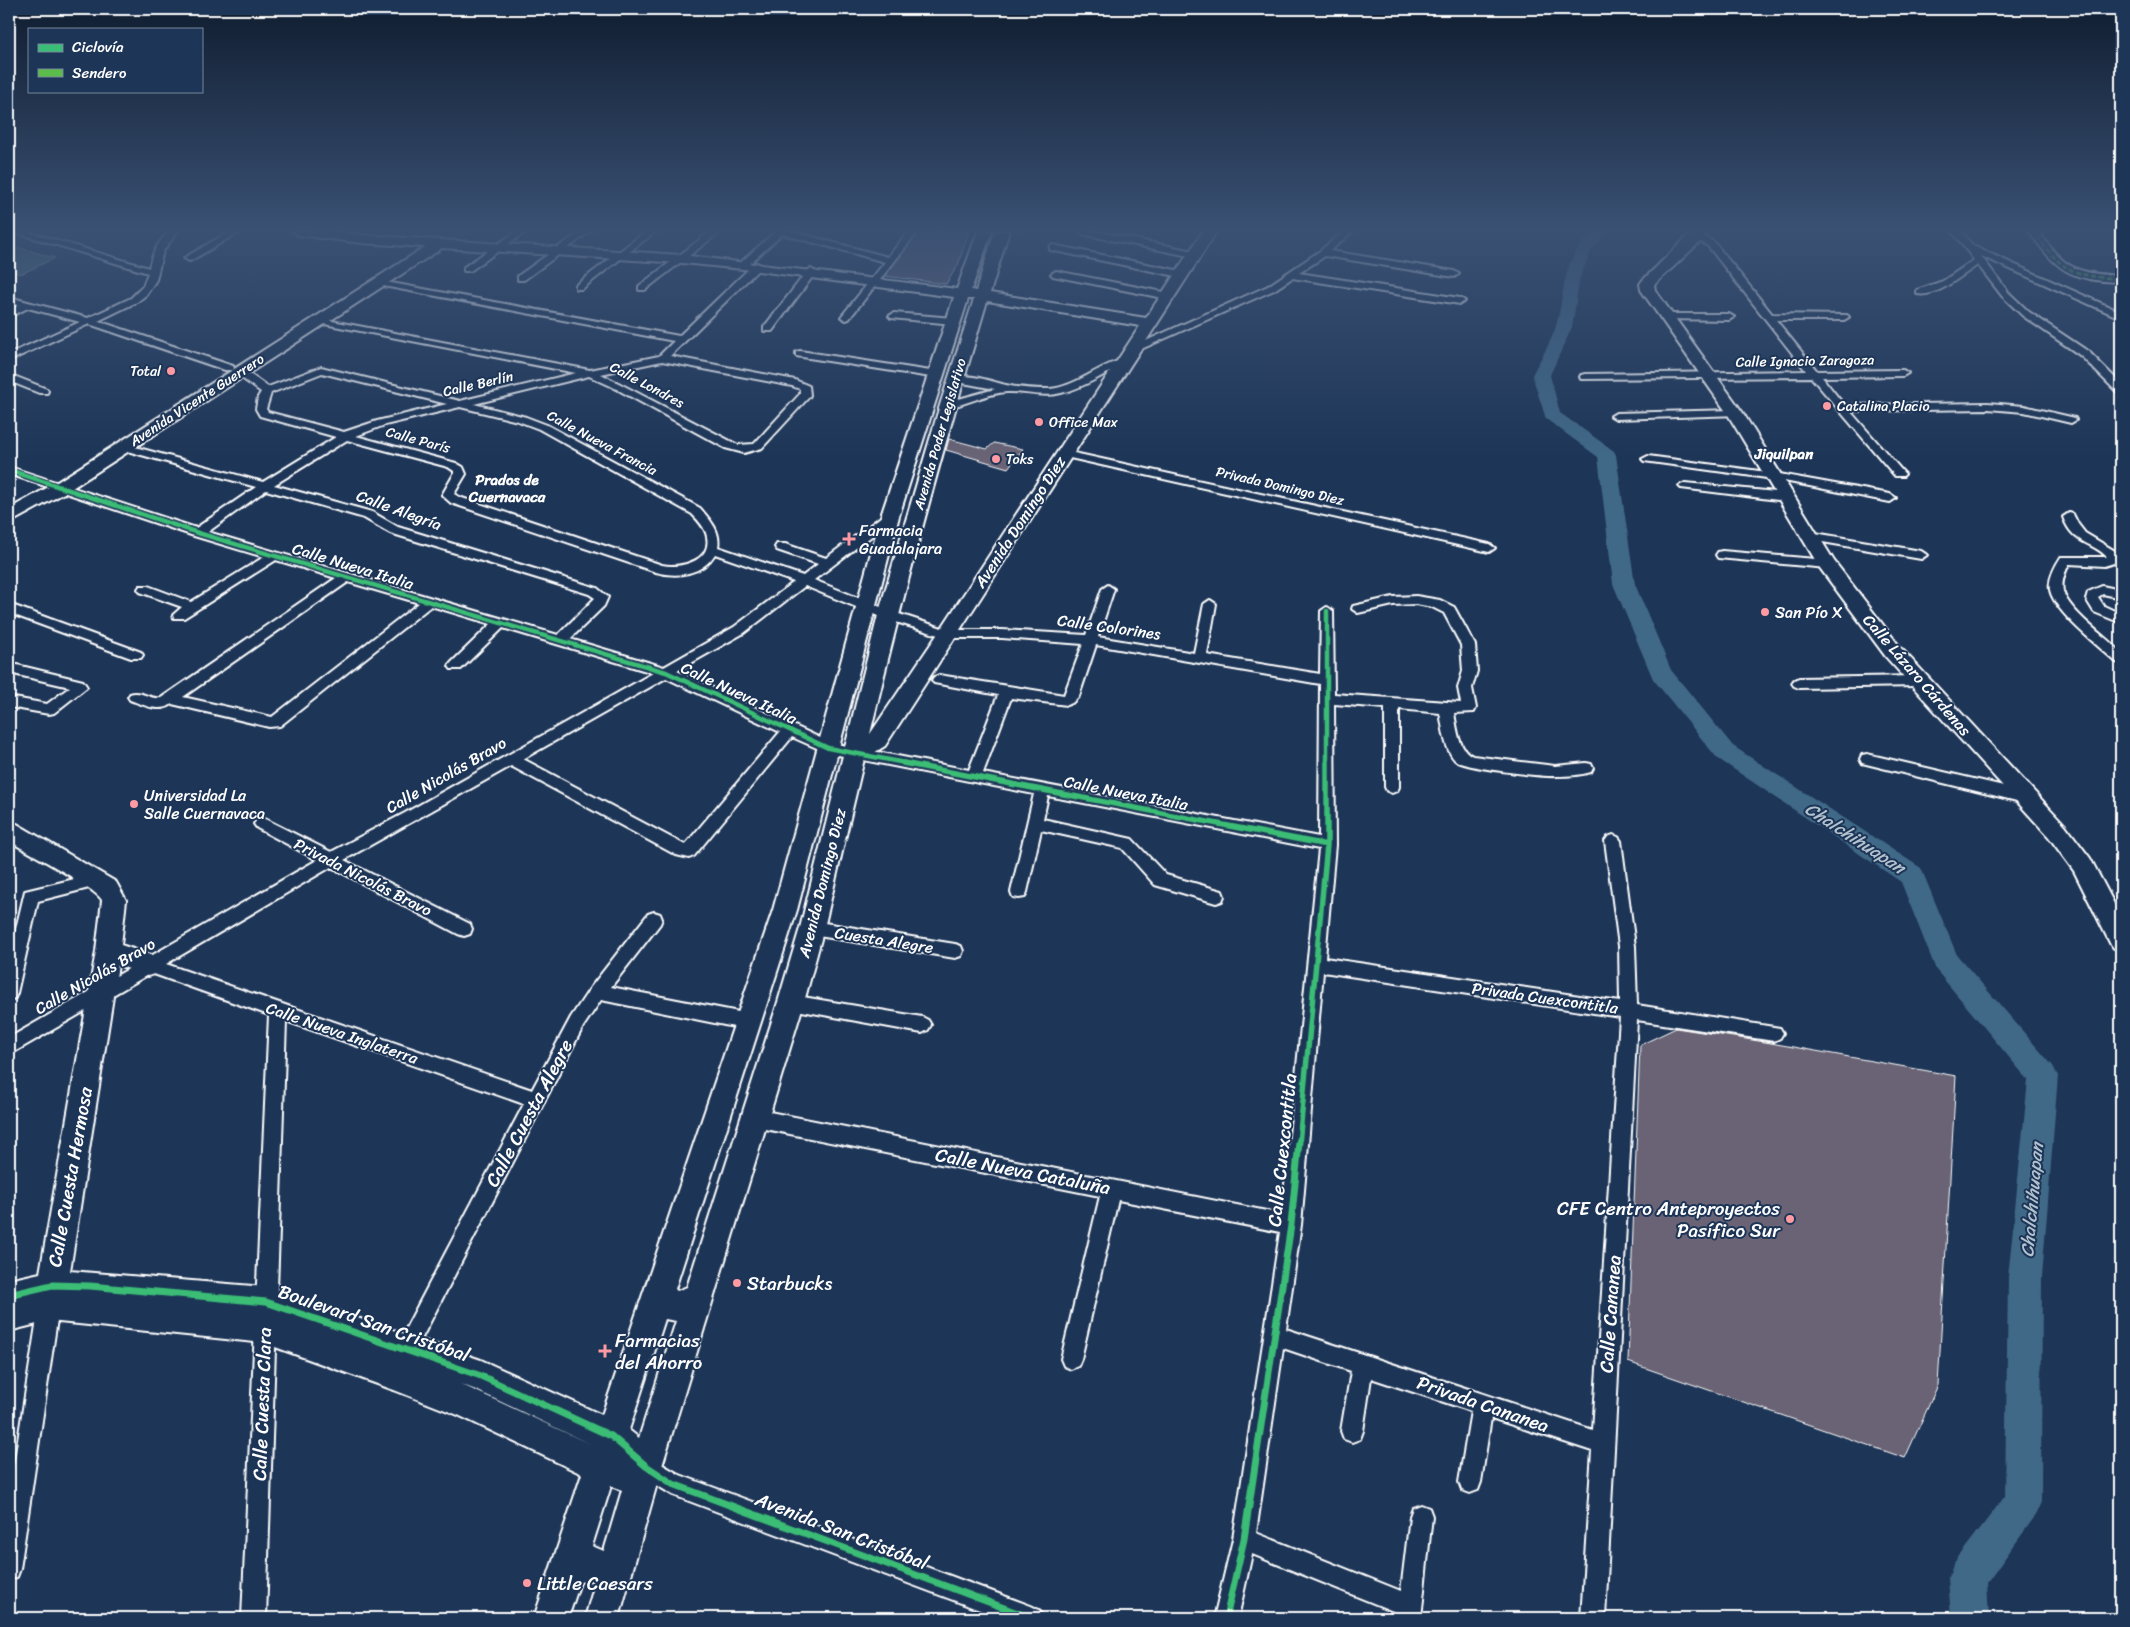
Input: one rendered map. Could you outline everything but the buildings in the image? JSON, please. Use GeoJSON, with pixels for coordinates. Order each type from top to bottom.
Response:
{"type":"FeatureCollection","features":[{"type":"Feature","properties":{"kind":"main road","name":"Avenida Vicente Guerrero"},"geometry":{"type":"LineString","coordinates":[[9,516],[329,307]]}},
{"type":"Feature","properties":{"kind":"main road","name":"Avenida Vicente Guerrero"},"geometry":{"type":"LineString","coordinates":[[9,504],[54,486],[124,447],[234,370],[339,307]]}},
{"type":"Feature","properties":{"kind":"main road","name":"Avenida Poder Legislativo"},"geometry":{"type":"LineString","coordinates":[[828,748],[890,516],[959,307]]}},
{"type":"Feature","properties":{"kind":"main road","name":"Avenida Poder Legislativo"},"geometry":{"type":"LineString","coordinates":[[855,754],[888,615],[978,307]]}},
{"type":"Feature","properties":{"kind":"main road"},"geometry":{"type":"LineString","coordinates":[[1049,307],[1150,323]]}},
{"type":"Feature","properties":{"kind":"main road","name":"Avenida Domingo Diez"},"geometry":{"type":"LineString","coordinates":[[602,1618],[644,1474],[791,1002],[812,928],[855,754],[877,740],[1161,307]]}},
{"type":"Feature","properties":{"kind":"main road","name":"Calle Lázaro Cárdenas"},"geometry":{"type":"LineString","coordinates":[[1659,307],[1735,413],[1827,564],[1893,652],[2057,831],[2082,865],[2121,940]]}},
{"type":"Feature","properties":{"kind":"main road","name":"Avenida Domingo Diez"},"geometry":{"type":"LineString","coordinates":[[552,1618],[785,910],[828,748]]}},
{"type":"Feature","properties":{"kind":"main road"},"geometry":{"type":"LineString","coordinates":[[9,830],[108,889],[114,900],[101,994]]}},
{"type":"Feature","properties":{"kind":"main road"},"geometry":{"type":"LineString","coordinates":[[108,951],[148,965]]}},
{"type":"Feature","properties":{"kind":"main road","name":"Calle Cuesta Hermosa"},"geometry":{"type":"LineString","coordinates":[[50,1296],[101,994]]}},
{"type":"Feature","properties":{"kind":"main road"},"geometry":{"type":"LineString","coordinates":[[658,1294],[671,1306],[680,1307],[699,1297]]}},
{"type":"Feature","properties":{"kind":"main road","name":"Boulevard San Cristóbal"},"geometry":{"type":"LineString","coordinates":[[9,1295],[50,1296],[265,1315],[400,1362],[481,1376],[611,1436],[644,1474]]}},
{"type":"Feature","properties":{"kind":"main road","name":"Boulevard San Cristóbal"},"geometry":{"type":"LineString","coordinates":[[9,1316],[50,1296]]}},
{"type":"Feature","properties":{"kind":"main road","name":"Boulevard San Cristóbal"},"geometry":{"type":"LineString","coordinates":[[400,1362],[466,1403],[601,1466],[644,1474]]}},
{"type":"Feature","properties":{"kind":"main road"},"geometry":{"type":"LineString","coordinates":[[466,1403],[481,1376]]}},
{"type":"Feature","properties":{"kind":"main road"},"geometry":{"type":"LineString","coordinates":[[568,1568],[593,1563],[615,1575]]}},
{"type":"Feature","properties":{"kind":"street"},"geometry":{"type":"LineString","coordinates":[[9,314],[23,307]]}},
{"type":"Feature","properties":{"kind":"street"},"geometry":{"type":"LineString","coordinates":[[34,307],[89,321],[234,370],[268,391]]}},
{"type":"Feature","properties":{"kind":"street"},"geometry":{"type":"LineString","coordinates":[[9,358],[117,307]]}},
{"type":"Feature","properties":{"kind":"street"},"geometry":{"type":"LineString","coordinates":[[510,307],[680,339]]}},
{"type":"Feature","properties":{"kind":"street"},"geometry":{"type":"LineString","coordinates":[[662,358],[714,307]]}},
{"type":"Feature","properties":{"kind":"street"},"geometry":{"type":"LineString","coordinates":[[768,329],[785,307]]}},
{"type":"Feature","properties":{"kind":"street"},"geometry":{"type":"LineString","coordinates":[[846,317],[854,307]]}},
{"type":"Feature","properties":{"kind":"street"},"geometry":{"type":"LineString","coordinates":[[1135,348],[1228,307]]}},
{"type":"Feature","properties":{"kind":"street"},"geometry":{"type":"LineString","coordinates":[[1760,307],[1841,408],[1899,474]]}},
{"type":"Feature","properties":{"kind":"street"},"geometry":{"type":"LineString","coordinates":[[2019,307],[2085,354],[2121,390]]}},
{"type":"Feature","properties":{"kind":"street"},"geometry":{"type":"LineString","coordinates":[[2103,307],[2121,315]]}},
{"type":"Feature","properties":{"kind":"street"},"geometry":{"type":"LineString","coordinates":[[894,316],[953,321]]}},
{"type":"Feature","properties":{"kind":"street"},"geometry":{"type":"LineString","coordinates":[[1666,317],[1729,317]]}},
{"type":"Feature","properties":{"kind":"street"},"geometry":{"type":"LineString","coordinates":[[1768,317],[1844,317]]}},
{"type":"Feature","properties":{"kind":"street","name":"Calle Londres"},"geometry":{"type":"LineString","coordinates":[[319,320],[590,373],[615,384],[729,446],[741,450],[749,450]]}},
{"type":"Feature","properties":{"kind":"street"},"geometry":{"type":"LineString","coordinates":[[800,354],[937,375]]}},
{"type":"Feature","properties":{"kind":"street"},"geometry":{"type":"LineString","coordinates":[[662,358],[795,383],[805,388],[805,395],[764,440],[735,462]]}},
{"type":"Feature","properties":{"kind":"street","name":"Calle Berlín"},"geometry":{"type":"LineString","coordinates":[[198,533],[265,486],[345,436],[380,423],[460,403],[662,358]]}},
{"type":"Feature","properties":{"kind":"street"},"geometry":{"type":"LineString","coordinates":[[956,379],[987,383],[1007,389],[1034,392],[1058,391],[1073,387],[1104,369],[1124,362]]}},
{"type":"Feature","properties":{"kind":"street","name":"Calle Nueva Francia"},"geometry":{"type":"LineString","coordinates":[[268,391],[321,370],[522,419],[542,427],[696,511],[708,524],[713,538],[712,549]]}},
{"type":"Feature","properties":{"kind":"street","name":"Calle Ignacio Zaragoza"},"geometry":{"type":"LineString","coordinates":[[1586,377],[1903,373]]}},
{"type":"Feature","properties":{"kind":"street"},"geometry":{"type":"LineString","coordinates":[[9,377],[43,391]]}},
{"type":"Feature","properties":{"kind":"street"},"geometry":{"type":"LineString","coordinates":[[948,405],[1007,389]]}},
{"type":"Feature","properties":{"kind":"street","name":"Calle París"},"geometry":{"type":"LineString","coordinates":[[268,391],[261,403],[261,409],[264,414],[452,465],[459,470],[460,474],[448,494],[455,500],[660,569],[679,572],[699,564],[712,549]]}},
{"type":"Feature","properties":{"kind":"street"},"geometry":{"type":"LineString","coordinates":[[1841,408],[1988,406],[2024,409],[2071,420]]}},
{"type":"Feature","properties":{"kind":"street"},"geometry":{"type":"LineString","coordinates":[[1616,416],[1735,413]]}},
{"type":"Feature","properties":{"kind":"street","name":"Calle Alegría"},"geometry":{"type":"LineString","coordinates":[[124,447],[368,515],[394,530],[594,591],[602,597],[599,603],[561,640]]}},
{"type":"Feature","properties":{"kind":"street","name":"Privada Domingo Diez"},"geometry":{"type":"LineString","coordinates":[[1065,454],[1489,548]]}},
{"type":"Feature","properties":{"kind":"street"},"geometry":{"type":"LineString","coordinates":[[1648,458],[1774,476],[1890,498]]}},
{"type":"Feature","properties":{"kind":"street","name":"Calle Nueva Italia"},"geometry":{"type":"LineString","coordinates":[[9,470],[198,533],[666,672],[828,748],[1327,845]]}},
{"type":"Feature","properties":{"kind":"street"},"geometry":{"type":"LineString","coordinates":[[1685,486],[1786,497]]}},
{"type":"Feature","properties":{"kind":"street","name":"Calle Nicolás Bravo"},"geometry":{"type":"LineString","coordinates":[[9,1047],[330,860],[410,817],[739,630],[802,580],[890,516]]}},
{"type":"Feature","properties":{"kind":"street"},"geometry":{"type":"LineString","coordinates":[[2069,517],[2071,526],[2078,534],[2114,554],[2113,559],[2104,562],[2064,560],[2058,575],[2057,593],[2067,608],[2121,659]]}},
{"type":"Feature","properties":{"kind":"street"},"geometry":{"type":"LineString","coordinates":[[1809,536],[1921,555]]}},
{"type":"Feature","properties":{"kind":"street"},"geometry":{"type":"LineString","coordinates":[[781,547],[827,563]]}},
{"type":"Feature","properties":{"kind":"street"},"geometry":{"type":"LineString","coordinates":[[712,549],[802,580],[888,615]]}},
{"type":"Feature","properties":{"kind":"street"},"geometry":{"type":"LineString","coordinates":[[1722,555],[1827,564]]}},
{"type":"Feature","properties":{"kind":"street"},"geometry":{"type":"LineString","coordinates":[[179,615],[274,556]]}},
{"type":"Feature","properties":{"kind":"street"},"geometry":{"type":"LineString","coordinates":[[135,697],[156,704],[172,699],[346,577]]}},
{"type":"Feature","properties":{"kind":"street"},"geometry":{"type":"LineString","coordinates":[[144,589],[193,607]]}},
{"type":"Feature","properties":{"kind":"street"},"geometry":{"type":"LineString","coordinates":[[939,680],[1006,692],[1067,700],[1072,696],[1108,589]]}},
{"type":"Feature","properties":{"kind":"street"},"geometry":{"type":"LineString","coordinates":[[2121,594],[2102,590],[2092,595],[2092,599],[2099,609],[2121,619]]}},
{"type":"Feature","properties":{"kind":"street","name":"Calle Colorines"},"geometry":{"type":"LineString","coordinates":[[888,615],[948,634],[1002,634],[1090,640],[1200,658],[1392,704],[1469,708],[1465,688],[1470,671],[1468,645],[1449,610],[1435,603],[1416,600],[1393,601],[1358,610]]}},
{"type":"Feature","properties":{"kind":"street"},"geometry":{"type":"LineString","coordinates":[[172,699],[275,722],[428,602]]}},
{"type":"Feature","properties":{"kind":"street"},"geometry":{"type":"LineString","coordinates":[[1200,658],[1210,604]]}},
{"type":"Feature","properties":{"kind":"street"},"geometry":{"type":"LineString","coordinates":[[9,608],[136,655]]}},
{"type":"Feature","properties":{"kind":"street","name":"Calle Cuexcontitla"},"geometry":{"type":"LineString","coordinates":[[1226,1618],[1244,1539],[1291,1225],[1327,845],[1327,610]]}},
{"type":"Feature","properties":{"kind":"street"},"geometry":{"type":"LineString","coordinates":[[456,666],[500,623]]}},
{"type":"Feature","properties":{"kind":"street"},"geometry":{"type":"LineString","coordinates":[[9,668],[78,684],[80,687],[49,709],[9,702]]}},
{"type":"Feature","properties":{"kind":"street"},"geometry":{"type":"LineString","coordinates":[[1799,683],[1919,681]]}},
{"type":"Feature","properties":{"kind":"street"},"geometry":{"type":"LineString","coordinates":[[974,777],[1006,692]]}},
{"type":"Feature","properties":{"kind":"street"},"geometry":{"type":"LineString","coordinates":[[1392,704],[1392,788]]}},
{"type":"Feature","properties":{"kind":"street"},"geometry":{"type":"LineString","coordinates":[[1446,708],[1455,748],[1460,757],[1472,761],[1555,771],[1586,768]]}},
{"type":"Feature","properties":{"kind":"street"},"geometry":{"type":"LineString","coordinates":[[510,759],[681,851],[689,852],[789,731]]}},
{"type":"Feature","properties":{"kind":"street"},"geometry":{"type":"LineString","coordinates":[[1867,759],[2025,796]]}},
{"type":"Feature","properties":{"kind":"street"},"geometry":{"type":"LineString","coordinates":[[1019,892],[1042,790]]}},
{"type":"Feature","properties":{"kind":"street"},"geometry":{"type":"LineString","coordinates":[[1035,823],[1127,843],[1161,880],[1216,896]]}},
{"type":"Feature","properties":{"kind":"street","name":"Privada Nicolás Bravo"},"geometry":{"type":"LineString","coordinates":[[262,824],[464,929]]}},
{"type":"Feature","properties":{"kind":"street","name":"Calle Cananea"},"geometry":{"type":"LineString","coordinates":[[1593,1618],[1629,1010],[1627,946],[1613,841]]}},
{"type":"Feature","properties":{"kind":"street"},"geometry":{"type":"LineString","coordinates":[[9,993],[31,896],[95,880]]}},
{"type":"Feature","properties":{"kind":"street","name":"Calle Cuesta Alegre"},"geometry":{"type":"LineString","coordinates":[[400,1362],[577,1022],[597,992],[654,919]]}},
{"type":"Feature","properties":{"kind":"street","name":"Cuesta Alegre"},"geometry":{"type":"LineString","coordinates":[[812,928],[955,951]]}},
{"type":"Feature","properties":{"kind":"street","name":"Privada Cuexcontitla"},"geometry":{"type":"LineString","coordinates":[[1315,964],[1774,1033]]}},
{"type":"Feature","properties":{"kind":"street","name":"Calle Nueva Inglaterra"},"geometry":{"type":"LineString","coordinates":[[148,965],[536,1100]]}},
{"type":"Feature","properties":{"kind":"street"},"geometry":{"type":"LineString","coordinates":[[597,992],[749,1022]]}},
{"type":"Feature","properties":{"kind":"street"},"geometry":{"type":"LineString","coordinates":[[791,1002],[922,1025]]}},
{"type":"Feature","properties":{"kind":"street","name":"Calle Cuesta Clara"},"geometry":{"type":"LineString","coordinates":[[254,1618],[278,1011]]}},
{"type":"Feature","properties":{"kind":"street","name":"Calle Nueva Cataluña"},"geometry":{"type":"LineString","coordinates":[[755,1118],[1291,1225]]}},
{"type":"Feature","properties":{"kind":"street"},"geometry":{"type":"LineString","coordinates":[[1071,1358],[1111,1189]]}},
{"type":"Feature","properties":{"kind":"street","name":"Calle Cuesta Hermosa"},"geometry":{"type":"LineString","coordinates":[[9,1568],[50,1296]]}},
{"type":"Feature","properties":{"kind":"street","name":"Privada Cananea"},"geometry":{"type":"LineString","coordinates":[[1274,1335],[1602,1444]]}},
{"type":"Feature","properties":{"kind":"street"},"geometry":{"type":"LineString","coordinates":[[1352,1431],[1363,1363]]}},
{"type":"Feature","properties":{"kind":"street"},"geometry":{"type":"LineString","coordinates":[[1470,1482],[1483,1405]]}},
{"type":"Feature","properties":{"kind":"street","name":"Avenida San Cristóbal"},"geometry":{"type":"LineString","coordinates":[[644,1474],[1031,1618]]}},
{"type":"Feature","properties":{"kind":"street"},"geometry":{"type":"LineString","coordinates":[[1244,1539],[1410,1612],[1421,1516]]}},
{"type":"Feature","properties":{"kind":"waterway","name":"Chalchihuapan"},"geometry":{"type":"LineString","coordinates":[[1567,307],[1564,327],[1541,375],[1552,415],[1607,455],[1624,584],[1661,673],[1725,752],[1912,875],[1946,962],[2043,1076],[2025,1277],[2023,1502],[1967,1578],[1970,1618]]}},
{"type":"Feature","properties":{"kind":"cycle path"},"geometry":{"type":"LineString","coordinates":[[9,470],[198,533],[666,672],[828,748],[1327,845]]}},
{"type":"Feature","properties":{"kind":"cycle path"},"geometry":{"type":"LineString","coordinates":[[1226,1618],[1244,1539],[1291,1225],[1327,845],[1327,611]]}},
{"type":"Feature","properties":{"kind":"cycle path"},"geometry":{"type":"LineString","coordinates":[[9,1295],[52,1285],[90,1286],[266,1302],[481,1376],[611,1436],[646,1466],[673,1484],[1031,1618]]}},
{"type":"Feature","properties":{"kind":"place","name":"Total"},"geometry":{"type":"Point","coordinates":[171,371]}},
{"type":"Feature","properties":{"kind":"place","name":"Catalina Placio"},"geometry":{"type":"Point","coordinates":[1827,406]}},
{"type":"Feature","properties":{"kind":"place","name":"Office Max"},"geometry":{"type":"Point","coordinates":[1039,422]}},
{"type":"Feature","properties":{"kind":"place","name":"Toks"},"geometry":{"type":"Point","coordinates":[996,459]}},
{"type":"Feature","properties":{"kind":"place","name":"Farmacia Guadalajara"},"geometry":{"type":"Point","coordinates":[849,539]}},
{"type":"Feature","properties":{"kind":"place","name":"San Pío X"},"geometry":{"type":"Point","coordinates":[1765,612]}},
{"type":"Feature","properties":{"kind":"place","name":"Universidad La Salle Cuernavaca"},"geometry":{"type":"Point","coordinates":[134,804]}},
{"type":"Feature","properties":{"kind":"place","name":"CFE Centro Anteproyectos Pasífico Sur"},"geometry":{"type":"Point","coordinates":[1790,1219]}},
{"type":"Feature","properties":{"kind":"place","name":"Starbucks"},"geometry":{"type":"Point","coordinates":[737,1283]}},
{"type":"Feature","properties":{"kind":"place","name":"Farmacias del Ahorro"},"geometry":{"type":"Point","coordinates":[605,1351]}},
{"type":"Feature","properties":{"kind":"place","name":"Little Caesars"},"geometry":{"type":"Point","coordinates":[527,1583]}},
{"type":"Feature","properties":{"kind":"district","name":"Jiquilpan"},"geometry":{"type":"Point","coordinates":[1784,454]}},
{"type":"Feature","properties":{"kind":"district","name":"Prados de Cuernavaca"},"geometry":{"type":"Point","coordinates":[507,488]}}]}
